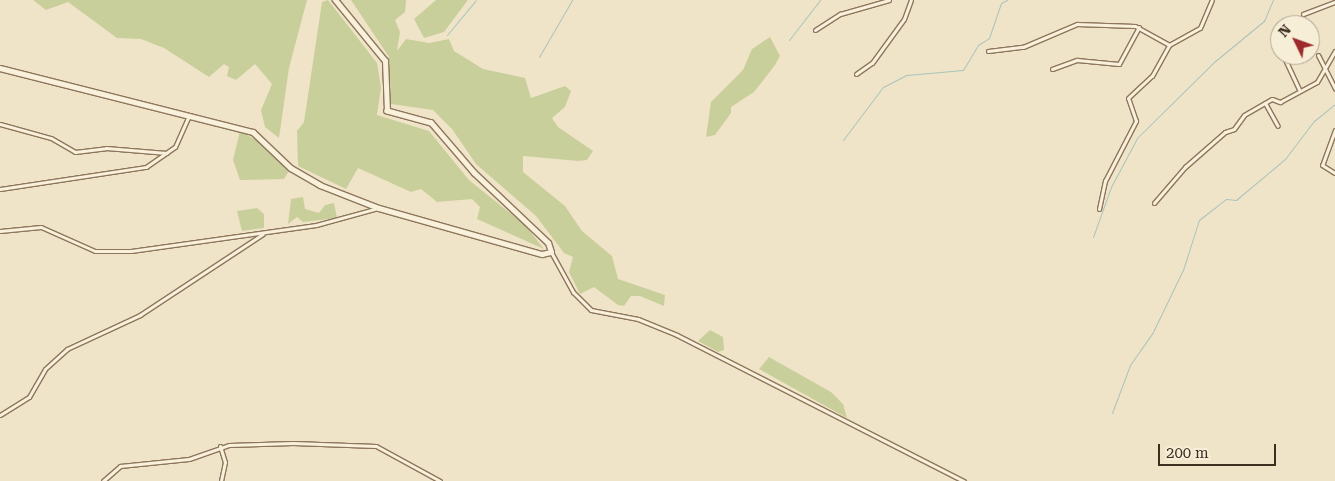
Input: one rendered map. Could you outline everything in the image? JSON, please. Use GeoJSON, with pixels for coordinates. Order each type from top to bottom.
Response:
{"type":"FeatureCollection","features":[{"type":"Feature","properties":{"kind":"main road"},"geometry":{"type":"LineString","coordinates":[[0,68],[253,132],[298,174],[379,208],[542,254],[551,252],[548,243],[474,173],[431,123],[387,111],[385,61],[334,0]]}},
{"type":"Feature","properties":{"kind":"street"},"geometry":{"type":"LineString","coordinates":[[815,30],[840,14],[889,0]]}},
{"type":"Feature","properties":{"kind":"street"},"geometry":{"type":"LineString","coordinates":[[856,74],[872,63],[904,19],[910,0]]}},
{"type":"Feature","properties":{"kind":"street"},"geometry":{"type":"LineString","coordinates":[[1099,209],[1106,181],[1136,121],[1128,98],[1152,76],[1169,45],[1196,32],[1212,0]]}},
{"type":"Feature","properties":{"kind":"street"},"geometry":{"type":"LineString","coordinates":[[1303,14],[1335,2]]}},
{"type":"Feature","properties":{"kind":"street"},"geometry":{"type":"LineString","coordinates":[[988,51],[1023,47],[1074,25],[1138,27],[1169,45]]}},
{"type":"Feature","properties":{"kind":"street"},"geometry":{"type":"LineString","coordinates":[[1052,69],[1077,60],[1120,64],[1138,27]]}},
{"type":"Feature","properties":{"kind":"street"},"geometry":{"type":"LineString","coordinates":[[1154,203],[1203,149],[1265,103],[1272,99],[1280,102],[1299,90],[1317,82],[1333,64],[1335,51]]}},
{"type":"Feature","properties":{"kind":"street"},"geometry":{"type":"LineString","coordinates":[[1320,59],[1335,89]]}},
{"type":"Feature","properties":{"kind":"street"},"geometry":{"type":"LineString","coordinates":[[1288,65],[1299,90]]}},
{"type":"Feature","properties":{"kind":"street"},"geometry":{"type":"LineString","coordinates":[[1265,103],[1278,126]]}},
{"type":"Feature","properties":{"kind":"street"},"geometry":{"type":"LineString","coordinates":[[0,188],[38,185],[64,177],[128,173],[168,154],[182,137],[189,116]]}},
{"type":"Feature","properties":{"kind":"street"},"geometry":{"type":"LineString","coordinates":[[0,124],[51,138],[75,152],[106,148],[168,154]]}},
{"type":"Feature","properties":{"kind":"street"},"geometry":{"type":"LineString","coordinates":[[1335,130],[1322,165],[1335,173]]}},
{"type":"Feature","properties":{"kind":"street"},"geometry":{"type":"LineString","coordinates":[[0,231],[41,227],[108,252],[266,233],[379,208]]}},
{"type":"Feature","properties":{"kind":"street"},"geometry":{"type":"LineString","coordinates":[[0,415],[29,397],[45,370],[67,349],[140,315],[266,233]]}},
{"type":"Feature","properties":{"kind":"street"},"geometry":{"type":"LineString","coordinates":[[551,252],[572,292],[591,310],[638,319],[677,335],[964,481]]}},
{"type":"Feature","properties":{"kind":"street"},"geometry":{"type":"LineString","coordinates":[[103,481],[120,466],[189,459],[220,446],[293,443],[376,446],[440,481]]}},
{"type":"Feature","properties":{"kind":"street"},"geometry":{"type":"LineString","coordinates":[[220,446],[225,462],[220,481]]}},
{"type":"Feature","properties":{"kind":"green space"},"geometry":{"type":"Polygon","coordinates":[[[33,0],[307,0],[289,68],[279,138],[265,127],[261,110],[272,84],[255,64],[236,80],[227,76],[229,67],[224,64],[209,77],[164,48],[141,39],[117,38],[68,2],[46,10],[33,0]]]}},
{"type":"Feature","properties":{"kind":"green space"},"geometry":{"type":"Polygon","coordinates":[[[328,0],[377,63],[381,88],[377,115],[429,131],[469,180],[525,225],[544,249],[477,219],[480,207],[472,199],[437,202],[421,189],[411,192],[358,168],[346,189],[298,166],[297,131],[304,122],[322,2],[328,0]]]}},
{"type":"Feature","properties":{"kind":"green space"},"geometry":{"type":"Polygon","coordinates":[[[351,0],[406,0],[405,12],[395,20],[400,32],[397,51],[406,39],[429,43],[449,39],[454,51],[483,69],[525,78],[531,98],[565,86],[571,91],[565,107],[552,118],[558,127],[593,151],[587,160],[578,161],[523,156],[523,172],[565,206],[582,231],[612,256],[618,279],[665,295],[664,306],[640,296],[631,296],[624,306],[618,305],[594,287],[580,294],[569,272],[573,257],[564,253],[536,216],[476,164],[452,129],[433,110],[391,104],[389,57],[351,0]]]}},
{"type":"Feature","properties":{"kind":"green space"},"geometry":{"type":"Polygon","coordinates":[[[436,0],[468,0],[444,32],[424,38],[414,19],[436,0]]]}},
{"type":"Feature","properties":{"kind":"green space"},"geometry":{"type":"Polygon","coordinates":[[[770,37],[780,56],[775,65],[754,92],[731,107],[731,113],[715,135],[706,137],[711,102],[743,70],[752,49],[770,37]]]}},
{"type":"Feature","properties":{"kind":"green space"},"geometry":{"type":"Polygon","coordinates":[[[240,131],[272,149],[289,171],[284,179],[240,180],[233,160],[240,131]]]}},
{"type":"Feature","properties":{"kind":"green space"},"geometry":{"type":"Polygon","coordinates":[[[303,197],[305,209],[319,213],[325,205],[334,203],[337,218],[303,222],[297,217],[288,224],[291,199],[303,197]]]}},
{"type":"Feature","properties":{"kind":"green space"},"geometry":{"type":"Polygon","coordinates":[[[257,208],[264,214],[264,228],[242,231],[237,211],[257,208]]]}},
{"type":"Feature","properties":{"kind":"green space"},"geometry":{"type":"Polygon","coordinates":[[[710,330],[723,337],[724,350],[718,352],[698,341],[710,330]]]}},
{"type":"Feature","properties":{"kind":"green space"},"geometry":{"type":"Polygon","coordinates":[[[769,357],[831,392],[843,404],[847,418],[759,369],[769,357]]]}},
{"type":"Feature","properties":{"kind":"waterway"},"geometry":{"type":"LineString","coordinates":[[447,35],[476,0]]}},
{"type":"Feature","properties":{"kind":"waterway"},"geometry":{"type":"LineString","coordinates":[[539,57],[572,0]]}},
{"type":"Feature","properties":{"kind":"waterway"},"geometry":{"type":"LineString","coordinates":[[789,40],[820,0]]}},
{"type":"Feature","properties":{"kind":"waterway"},"geometry":{"type":"LineString","coordinates":[[843,140],[883,87],[907,75],[963,70],[978,45],[989,38],[1001,3],[1007,0]]}},
{"type":"Feature","properties":{"kind":"waterway"},"geometry":{"type":"LineString","coordinates":[[1093,237],[1111,187],[1137,138],[1214,62],[1264,21],[1273,0]]}},
{"type":"Feature","properties":{"kind":"waterway"},"geometry":{"type":"LineString","coordinates":[[1112,413],[1130,365],[1152,334],[1183,270],[1199,220],[1226,199],[1236,200],[1285,159],[1314,121],[1335,104]]}}]}
